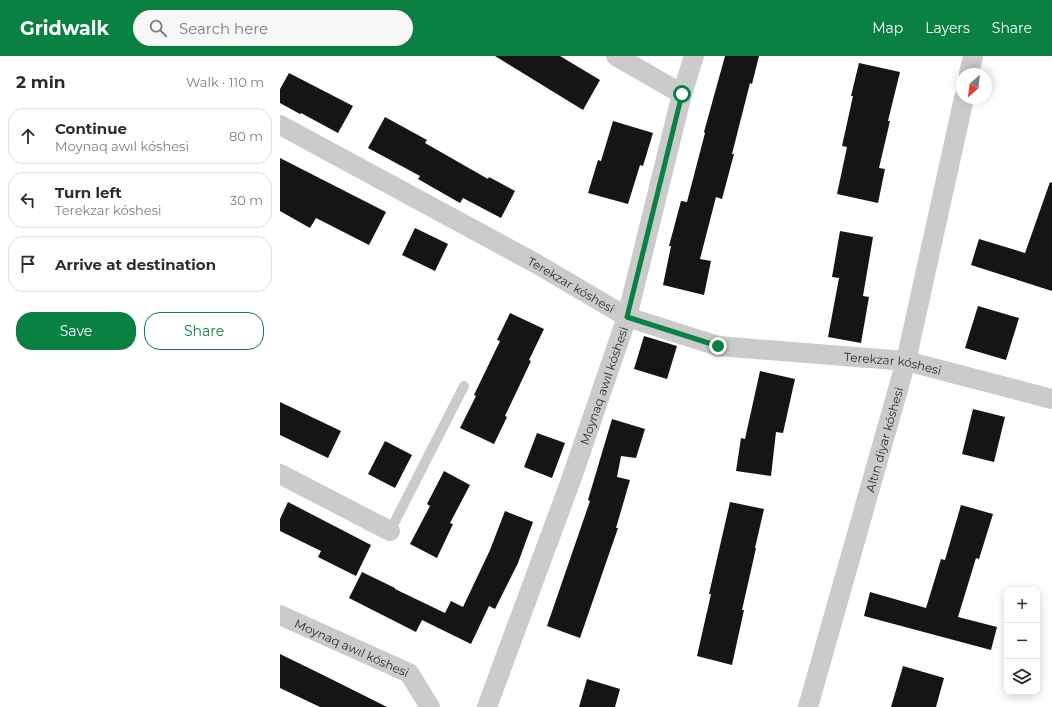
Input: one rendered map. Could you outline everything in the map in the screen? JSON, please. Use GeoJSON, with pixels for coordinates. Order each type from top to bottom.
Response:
{"type":"FeatureCollection","features":[{"type":"Feature","properties":{"kind":"street"},"geometry":{"type":"LineString","coordinates":[[616,56],[682,94]]}},
{"type":"Feature","properties":{"kind":"street","name":"Moynaq awıl kóshesi"},"geometry":{"type":"LineString","coordinates":[[487,707],[571,480],[627,317],[682,94],[694,56]]}},
{"type":"Feature","properties":{"kind":"street"},"geometry":{"type":"LineString","coordinates":[[970,68],[973,56]]}},
{"type":"Feature","properties":{"kind":"street","name":"Altın diyar kóshesi"},"geometry":{"type":"LineString","coordinates":[[808,707],[906,362],[963,104]]}},
{"type":"Feature","properties":{"kind":"street","name":"Terekzar kóshesi"},"geometry":{"type":"LineString","coordinates":[[280,125],[537,264],[627,317],[718,346],[906,362],[1052,399]]}},
{"type":"Feature","properties":{"kind":"street"},"geometry":{"type":"LineString","coordinates":[[280,474],[390,531]]}},
{"type":"Feature","properties":{"kind":"street","name":"Moynaq awıl kóshesi"},"geometry":{"type":"LineString","coordinates":[[280,615],[409,673],[430,707]]}},
{"type":"Feature","properties":{"kind":"lane"},"geometry":{"type":"LineString","coordinates":[[390,531],[464,386]]}},
{"type":"Feature","properties":{"kind":"building"},"geometry":{"type":"Polygon","coordinates":[[[495,56],[560,56],[600,80],[583,110],[495,56]]]}},
{"type":"Feature","properties":{"kind":"building"},"geometry":{"type":"Polygon","coordinates":[[[725,56],[759,56],[752,84],[750,83],[722,199],[716,197],[700,259],[711,261],[704,295],[663,285],[671,246],[669,246],[681,201],[687,202],[725,56]]]}},
{"type":"Feature","properties":{"kind":"building"},"geometry":{"type":"Polygon","coordinates":[[[859,63],[900,72],[888,121],[890,121],[879,168],[885,169],[878,203],[837,194],[847,147],[842,146],[853,96],[851,96],[859,63]]]}},
{"type":"Feature","properties":{"kind":"building"},"geometry":{"type":"Polygon","coordinates":[[[289,73],[353,106],[338,133],[280,103],[280,89],[289,73]]]}},
{"type":"Feature","properties":{"kind":"building"},"geometry":{"type":"Polygon","coordinates":[[[385,117],[427,140],[425,143],[488,179],[489,177],[515,191],[501,218],[463,198],[460,203],[418,179],[420,176],[368,148],[385,117]]]}},
{"type":"Feature","properties":{"kind":"building"},"geometry":{"type":"Polygon","coordinates":[[[613,121],[653,133],[643,166],[640,165],[628,204],[588,193],[598,160],[601,161],[613,121]]]}},
{"type":"Feature","properties":{"kind":"building"},"geometry":{"type":"Polygon","coordinates":[[[280,158],[386,212],[369,245],[316,218],[310,228],[280,211],[280,158]]]}},
{"type":"Feature","properties":{"kind":"building"},"geometry":{"type":"Polygon","coordinates":[[[1050,182],[1052,183],[1052,291],[971,265],[979,239],[1025,253],[1050,182]]]}},
{"type":"Feature","properties":{"kind":"building"},"geometry":{"type":"Polygon","coordinates":[[[415,228],[448,244],[435,271],[402,255],[415,228]]]}},
{"type":"Feature","properties":{"kind":"building"},"geometry":{"type":"Polygon","coordinates":[[[840,231],[873,237],[863,296],[869,297],[861,343],[828,337],[839,278],[832,277],[840,231]]]}},
{"type":"Feature","properties":{"kind":"building"},"geometry":{"type":"Polygon","coordinates":[[[978,306],[1019,318],[1006,360],[965,348],[978,306]]]}},
{"type":"Feature","properties":{"kind":"building"},"geometry":{"type":"Polygon","coordinates":[[[510,313],[544,329],[529,360],[531,361],[505,416],[507,417],[494,444],[460,428],[500,341],[497,340],[510,313]]]}},
{"type":"Feature","properties":{"kind":"building"},"geometry":{"type":"Polygon","coordinates":[[[644,336],[677,346],[667,379],[634,369],[644,336]]]}},
{"type":"Feature","properties":{"kind":"building"},"geometry":{"type":"Polygon","coordinates":[[[760,371],[795,379],[783,433],[776,432],[771,476],[736,471],[741,438],[745,439],[760,371]]]}},
{"type":"Feature","properties":{"kind":"building"},"geometry":{"type":"Polygon","coordinates":[[[280,402],[341,431],[328,458],[280,435],[280,402]]]}},
{"type":"Feature","properties":{"kind":"building"},"geometry":{"type":"Polygon","coordinates":[[[973,409],[1005,417],[994,462],[962,454],[973,409]]]}},
{"type":"Feature","properties":{"kind":"building"},"geometry":{"type":"Polygon","coordinates":[[[612,419],[645,429],[636,458],[621,456],[617,477],[630,480],[616,528],[618,528],[580,638],[547,626],[590,501],[588,500],[612,419]]]}},
{"type":"Feature","properties":{"kind":"building"},"geometry":{"type":"Polygon","coordinates":[[[537,433],[565,443],[552,478],[524,467],[537,433]]]}},
{"type":"Feature","properties":{"kind":"building"},"geometry":{"type":"Polygon","coordinates":[[[385,441],[412,455],[395,488],[368,474],[385,441]]]}},
{"type":"Feature","properties":{"kind":"building"},"geometry":{"type":"Polygon","coordinates":[[[444,471],[470,485],[450,523],[453,524],[437,558],[410,544],[430,506],[427,504],[444,471]]]}},
{"type":"Feature","properties":{"kind":"building"},"geometry":{"type":"Polygon","coordinates":[[[288,502],[371,545],[356,576],[318,557],[321,551],[280,531],[280,519],[288,502]]]}},
{"type":"Feature","properties":{"kind":"building"},"geometry":{"type":"Polygon","coordinates":[[[730,502],[764,509],[742,610],[744,610],[732,665],[697,656],[711,594],[709,594],[730,502]]]}},
{"type":"Feature","properties":{"kind":"building"},"geometry":{"type":"Polygon","coordinates":[[[961,505],[993,514],[979,559],[976,558],[958,617],[997,627],[991,650],[864,616],[870,592],[926,608],[941,559],[945,560],[961,505]]]}},
{"type":"Feature","properties":{"kind":"building"},"geometry":{"type":"Polygon","coordinates":[[[505,511],[533,522],[518,563],[495,609],[489,606],[471,644],[422,620],[416,632],[349,598],[362,572],[445,613],[451,601],[463,607],[490,550],[505,511]]]}},
{"type":"Feature","properties":{"kind":"building"},"geometry":{"type":"Polygon","coordinates":[[[280,654],[387,707],[320,707],[280,688],[280,654]]]}},
{"type":"Feature","properties":{"kind":"building"},"geometry":{"type":"Polygon","coordinates":[[[903,666],[944,678],[936,707],[891,707],[903,666]]]}},
{"type":"Feature","properties":{"kind":"building"},"geometry":{"type":"Polygon","coordinates":[[[587,679],[620,689],[615,707],[579,707],[587,679]]]}},
{"type":"Feature","properties":{"kind":"route"},"geometry":{"type":"LineString","coordinates":[[682,94],[627,317],[718,346]]}}]}
